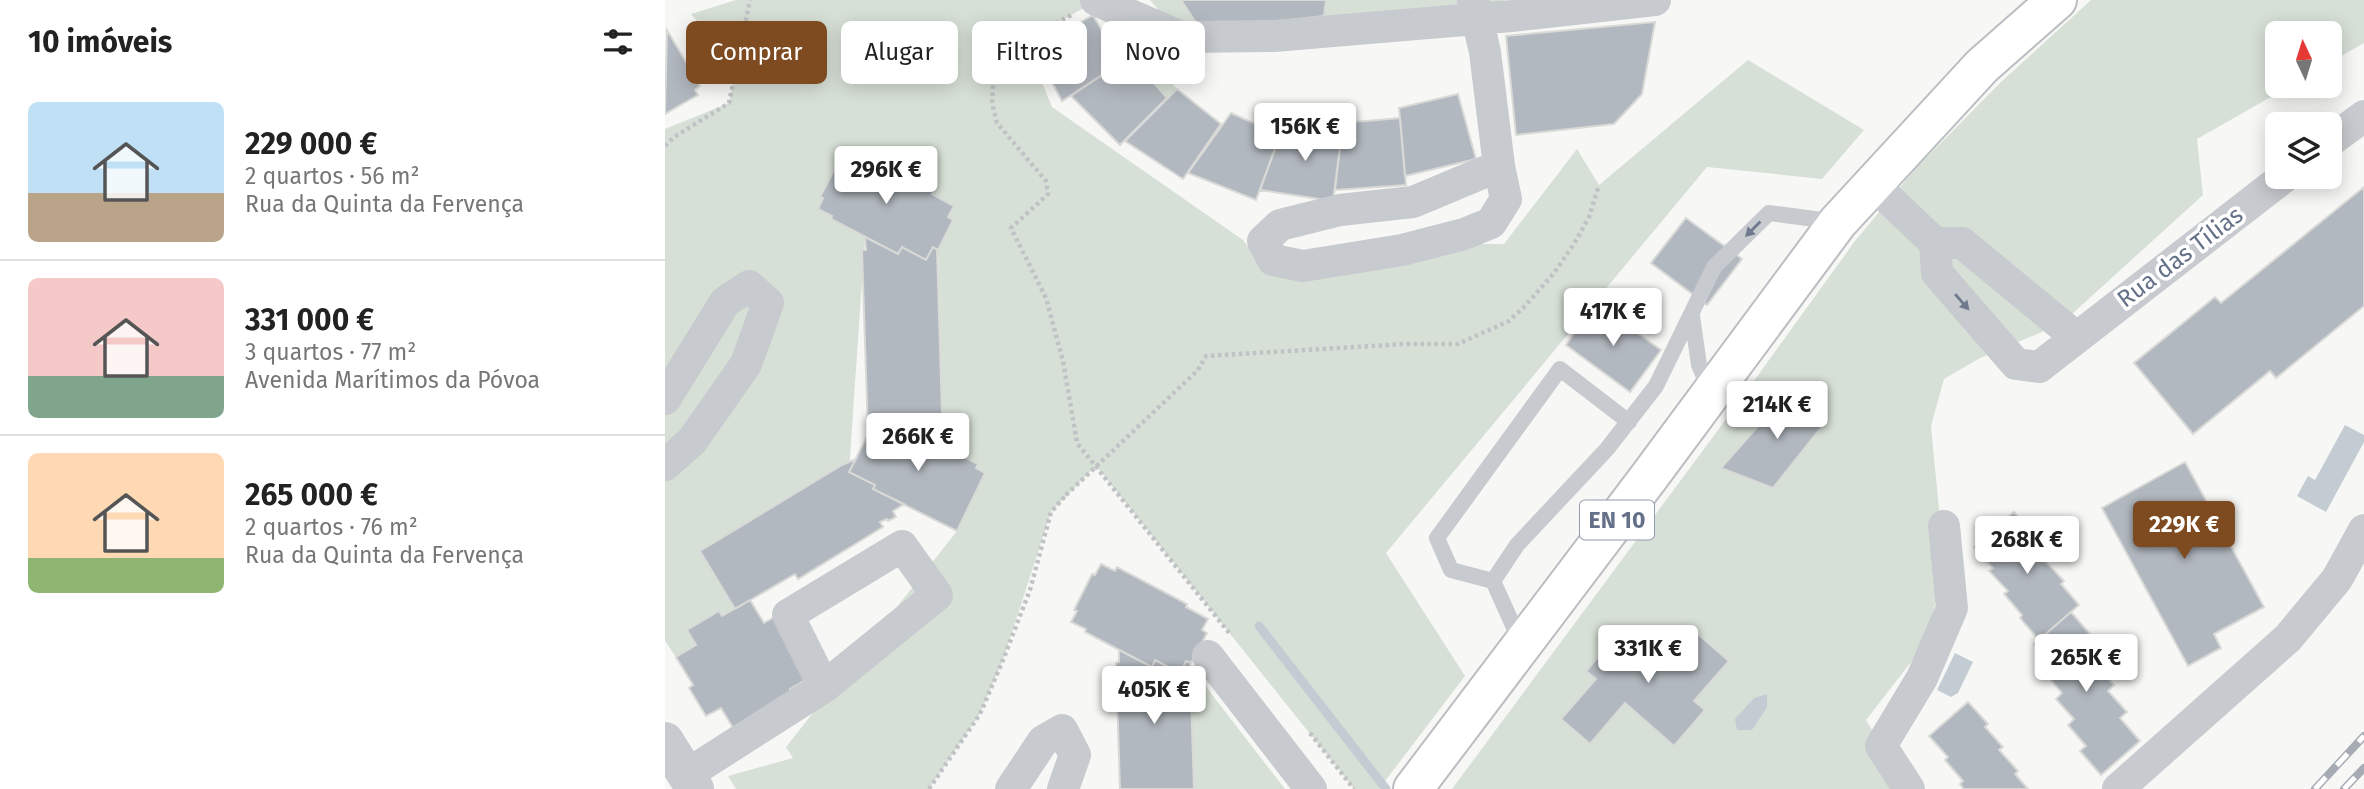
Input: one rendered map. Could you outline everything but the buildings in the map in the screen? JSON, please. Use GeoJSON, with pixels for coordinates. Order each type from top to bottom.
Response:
{"type":"FeatureCollection","features":[{"type":"Feature","properties":{"kind":"main road","name":"EN 10"},"geometry":{"type":"LineString","coordinates":[[1413,789],[1838,222],[1983,66],[2057,0]]}},
{"type":"Feature","properties":{"kind":"street"},"geometry":{"type":"LineString","coordinates":[[1096,0],[1181,37],[1274,36],[1475,10],[1655,0]]}},
{"type":"Feature","properties":{"kind":"street"},"geometry":{"type":"LineString","coordinates":[[1475,10],[1485,52],[1499,166],[1506,199],[1491,223],[1464,234],[1402,250],[1303,266],[1273,260],[1263,241],[1280,225],[1340,210],[1413,202],[1499,166]]}},
{"type":"Feature","properties":{"kind":"street"},"geometry":{"type":"LineString","coordinates":[[2342,132],[2364,116]]}},
{"type":"Feature","properties":{"kind":"street"},"geometry":{"type":"LineString","coordinates":[[1874,185],[1935,243],[1962,243],[2075,337]]}},
{"type":"Feature","properties":{"kind":"street","name":"Rua das Tílias"},"geometry":{"type":"LineString","coordinates":[[1935,243],[1937,272],[2016,364],[2039,367],[2268,189]]}},
{"type":"Feature","properties":{"kind":"street"},"geometry":{"type":"LineString","coordinates":[[665,399],[725,302],[749,286],[768,303],[746,363],[692,441],[665,465]]}},
{"type":"Feature","properties":{"kind":"street"},"geometry":{"type":"LineString","coordinates":[[1909,789],[1881,746],[1922,678],[1952,608],[1944,526]]}},
{"type":"Feature","properties":{"kind":"street"},"geometry":{"type":"LineString","coordinates":[[2118,789],[2288,638],[2337,579],[2364,530]]}},
{"type":"Feature","properties":{"kind":"street"},"geometry":{"type":"LineString","coordinates":[[677,767],[824,687],[937,595],[902,546],[788,615],[824,687]]}},
{"type":"Feature","properties":{"kind":"street"},"geometry":{"type":"LineString","coordinates":[[1208,656],[1311,789]]}},
{"type":"Feature","properties":{"kind":"street"},"geometry":{"type":"LineString","coordinates":[[1011,789],[1043,741],[1062,730],[1075,755],[1063,789]]}},
{"type":"Feature","properties":{"kind":"lane"},"geometry":{"type":"LineString","coordinates":[[1493,581],[1517,545],[1607,449],[1656,386],[1714,267],[1769,213],[1838,222]]}},
{"type":"Feature","properties":{"kind":"lane"},"geometry":{"type":"LineString","coordinates":[[1692,316],[1699,365],[1711,394]]}},
{"type":"Feature","properties":{"kind":"lane"},"geometry":{"type":"LineString","coordinates":[[1493,581],[1451,570],[1437,538],[1560,369],[1629,422]]}},
{"type":"Feature","properties":{"kind":"lane"},"geometry":{"type":"LineString","coordinates":[[1493,581],[1522,645]]}},
{"type":"Feature","properties":{"kind":"path"},"geometry":{"type":"LineString","coordinates":[[665,146],[674,137],[729,103],[750,0]]}},
{"type":"Feature","properties":{"kind":"path"},"geometry":{"type":"LineString","coordinates":[[1096,0],[1006,51],[994,71],[992,103],[997,122],[1046,181],[1048,194],[1011,228],[1046,298],[1063,361],[1077,443],[1234,638]]}},
{"type":"Feature","properties":{"kind":"path"},"geometry":{"type":"LineString","coordinates":[[929,789],[980,714],[1030,590],[1051,512],[1198,370],[1206,356],[1405,344],[1458,344],[1509,321],[1554,273],[1589,217],[1599,185]]}},
{"type":"Feature","properties":{"kind":"path"},"geometry":{"type":"LineString","coordinates":[[1303,724],[1354,789]]}},
{"type":"Feature","properties":{"kind":"shaded area"},"geometry":{"type":"Polygon","coordinates":[[[736,0],[1097,0],[1116,21],[1105,21],[1096,1],[1060,21],[972,21],[972,84],[1043,84],[1052,107],[1243,240],[1262,265],[1465,244],[1504,244],[1577,149],[1599,185],[1748,60],[1864,130],[1822,179],[1707,167],[1386,553],[1465,676],[1379,789],[1354,789],[1096,466],[1051,512],[1003,660],[980,714],[929,789],[736,789],[728,776],[793,758],[786,747],[957,531],[985,473],[943,447],[938,250],[953,220],[848,151],[818,208],[865,237],[849,472],[700,550],[735,609],[687,630],[696,645],[676,657],[665,641],[665,129],[729,103],[733,84],[827,84],[827,21],[697,21],[691,14],[736,0]]]}},
{"type":"Feature","properties":{"kind":"shaded area"},"geometry":{"type":"Polygon","coordinates":[[[1150,0],[1652,0],[1205,35],[1205,21],[1168,21],[1150,0]]]}},
{"type":"Feature","properties":{"kind":"shaded area"},"geometry":{"type":"Polygon","coordinates":[[[2091,0],[2364,0],[2364,43],[2342,56],[2342,21],[2265,21],[2265,98],[2269,98],[2197,139],[2203,195],[2061,324],[1980,358],[1944,379],[1931,426],[1945,572],[1922,648],[1866,720],[1907,789],[1452,789],[1855,241],[1916,168],[2001,82],[2091,0]]]}},
{"type":"Feature","properties":{"kind":"shaded area"},"geometry":{"type":"Polygon","coordinates":[[[1155,84],[1173,84],[1177,89],[1167,98],[1155,84]]]}},
{"type":"Feature","properties":{"kind":"shaded area"},"geometry":{"type":"Polygon","coordinates":[[[2345,425],[2364,435],[2364,442],[2326,512],[2297,496],[2308,476],[2315,480],[2345,425]]]}},
{"type":"Feature","properties":{"kind":"shaded area"},"geometry":{"type":"Polygon","coordinates":[[[1955,653],[1973,662],[1958,693],[1951,697],[1937,690],[1955,653]]]}},
{"type":"Feature","properties":{"kind":"shaded area"},"geometry":{"type":"Polygon","coordinates":[[[1186,661],[1285,789],[1193,789],[1186,661]]]}},
{"type":"Feature","properties":{"kind":"shaded area"},"geometry":{"type":"Polygon","coordinates":[[[1767,694],[1767,707],[1752,730],[1737,730],[1735,719],[1754,698],[1767,694]]]}},
{"type":"Feature","properties":{"kind":"waterway"},"geometry":{"type":"LineString","coordinates":[[1259,626],[1386,789]]}},
{"type":"Feature","properties":{"kind":"railway"},"geometry":{"type":"LineString","coordinates":[[2315,789],[2364,736]]}},
{"type":"Feature","properties":{"kind":"railway"},"geometry":{"type":"LineString","coordinates":[[2344,789],[2364,768]]}}]}
